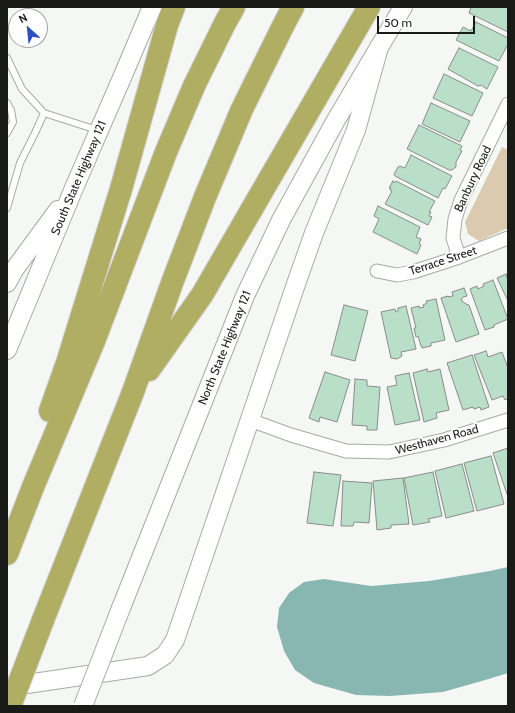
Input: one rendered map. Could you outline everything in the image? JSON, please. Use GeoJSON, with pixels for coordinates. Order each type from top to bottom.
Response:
{"type":"FeatureCollection","features":[{"type":"Feature","properties":{"kind":"highway"},"geometry":{"type":"LineString","coordinates":[[33,487],[32,459],[67,363],[121,189],[174,7]]}},
{"type":"Feature","properties":{"kind":"highway"},"geometry":{"type":"LineString","coordinates":[[7,554],[33,487],[94,341],[166,152],[194,86],[234,7]]}},
{"type":"Feature","properties":{"kind":"highway"},"geometry":{"type":"LineString","coordinates":[[10,706],[133,392],[172,282],[205,197],[242,109],[294,7]]}},
{"type":"Feature","properties":{"kind":"highway"},"geometry":{"type":"LineString","coordinates":[[133,392],[202,295],[369,7]]}},
{"type":"Feature","properties":{"kind":"main road","name":"South State Highway 121"},"geometry":{"type":"LineString","coordinates":[[7,350],[74,188],[100,131],[152,7]]}},
{"type":"Feature","properties":{"kind":"main road","name":"North State Highway 121"},"geometry":{"type":"LineString","coordinates":[[83,706],[245,296],[281,220],[336,120],[403,7]]}},
{"type":"Feature","properties":{"kind":"main road"},"geometry":{"type":"LineString","coordinates":[[7,687],[148,666],[165,655],[175,640],[312,240],[356,130],[379,47]]}},
{"type":"Feature","properties":{"kind":"main road"},"geometry":{"type":"LineString","coordinates":[[7,283],[14,270],[74,188]]}},
{"type":"Feature","properties":{"kind":"street","name":"Banbury Road"},"geometry":{"type":"LineString","coordinates":[[459,257],[453,238],[455,218],[461,200],[508,104]]}},
{"type":"Feature","properties":{"kind":"street","name":"Terrace Street"},"geometry":{"type":"LineString","coordinates":[[377,271],[397,275],[413,272],[459,257],[508,238]]}},
{"type":"Feature","properties":{"kind":"street","name":"Westhaven Road"},"geometry":{"type":"LineString","coordinates":[[250,420],[291,435],[346,451],[389,452],[444,440],[508,420]]}},
{"type":"Feature","properties":{"kind":"lane"},"geometry":{"type":"LineString","coordinates":[[7,58],[22,89],[44,113],[100,131]]}},
{"type":"Feature","properties":{"kind":"lane"},"geometry":{"type":"LineString","coordinates":[[7,103],[11,110],[13,122],[7,132]]}},
{"type":"Feature","properties":{"kind":"lane"},"geometry":{"type":"LineString","coordinates":[[7,208],[20,163],[44,113]]}},
{"type":"Feature","properties":{"kind":"shaded area"},"geometry":{"type":"Polygon","coordinates":[[[502,147],[508,150],[508,228],[479,241],[468,234],[465,222],[502,147]]]}},
{"type":"Feature","properties":{"kind":"water"},"geometry":{"type":"Polygon","coordinates":[[[508,567],[508,673],[443,692],[390,696],[356,695],[314,683],[295,670],[284,651],[277,627],[279,608],[289,593],[304,582],[324,579],[371,586],[429,581],[508,567]]]}},
{"type":"Feature","properties":{"kind":"building"},"geometry":{"type":"Polygon","coordinates":[[[471,7],[508,7],[508,32],[469,13],[471,7]]]}},
{"type":"Feature","properties":{"kind":"building"},"geometry":{"type":"Polygon","coordinates":[[[476,22],[508,38],[508,46],[499,61],[456,40],[463,27],[471,31],[476,22]]]}},
{"type":"Feature","properties":{"kind":"building"},"geometry":{"type":"Polygon","coordinates":[[[459,48],[498,67],[487,89],[481,85],[478,86],[448,69],[459,48]]]}},
{"type":"Feature","properties":{"kind":"building"},"geometry":{"type":"Polygon","coordinates":[[[444,74],[483,93],[472,116],[433,98],[444,74]]]}},
{"type":"Feature","properties":{"kind":"building"},"geometry":{"type":"Polygon","coordinates":[[[431,103],[470,121],[460,142],[422,124],[431,103]]]}},
{"type":"Feature","properties":{"kind":"building"},"geometry":{"type":"Polygon","coordinates":[[[419,125],[462,146],[460,150],[462,151],[456,162],[456,167],[449,170],[407,149],[419,125]]]}},
{"type":"Feature","properties":{"kind":"building"},"geometry":{"type":"Polygon","coordinates":[[[411,155],[452,176],[438,198],[395,176],[394,174],[398,167],[400,166],[405,168],[411,155]]]}},
{"type":"Feature","properties":{"kind":"building"},"geometry":{"type":"Polygon","coordinates":[[[393,181],[394,183],[396,181],[435,201],[429,212],[431,212],[429,216],[432,217],[428,225],[385,204],[392,191],[390,190],[391,188],[389,188],[393,181]]]}},
{"type":"Feature","properties":{"kind":"building"},"geometry":{"type":"Polygon","coordinates":[[[378,206],[420,227],[416,237],[421,239],[419,244],[421,245],[417,254],[373,232],[379,219],[374,216],[378,206]]]}},
{"type":"Feature","properties":{"kind":"building"},"geometry":{"type":"Polygon","coordinates":[[[506,274],[507,278],[508,277],[508,301],[497,278],[506,274]]]}},
{"type":"Feature","properties":{"kind":"building"},"geometry":{"type":"Polygon","coordinates":[[[493,280],[508,319],[485,330],[470,289],[477,286],[478,289],[484,286],[483,284],[493,280]]]}},
{"type":"Feature","properties":{"kind":"building"},"geometry":{"type":"Polygon","coordinates":[[[464,288],[467,296],[463,297],[461,300],[469,305],[479,334],[456,342],[441,298],[453,296],[452,292],[464,288]]]}},
{"type":"Feature","properties":{"kind":"building"},"geometry":{"type":"Polygon","coordinates":[[[436,299],[445,340],[431,343],[431,346],[422,348],[418,336],[416,337],[414,328],[416,328],[411,308],[419,306],[419,308],[424,307],[423,305],[427,303],[426,301],[436,299]]]}},
{"type":"Feature","properties":{"kind":"building"},"geometry":{"type":"Polygon","coordinates":[[[344,305],[368,311],[355,361],[331,355],[344,305]]]}},
{"type":"Feature","properties":{"kind":"building"},"geometry":{"type":"Polygon","coordinates":[[[406,306],[416,349],[401,352],[402,356],[397,359],[391,358],[381,312],[395,309],[396,312],[398,311],[398,308],[406,306]]]}},
{"type":"Feature","properties":{"kind":"building"},"geometry":{"type":"Polygon","coordinates":[[[486,351],[488,357],[502,352],[508,368],[508,399],[505,400],[503,396],[492,400],[474,355],[486,351]]]}},
{"type":"Feature","properties":{"kind":"building"},"geometry":{"type":"Polygon","coordinates":[[[472,355],[489,407],[481,410],[480,407],[474,409],[473,407],[463,410],[447,363],[472,355]]]}},
{"type":"Feature","properties":{"kind":"building"},"geometry":{"type":"Polygon","coordinates":[[[427,369],[428,372],[440,369],[449,410],[436,413],[437,418],[424,422],[413,373],[427,369]]]}},
{"type":"Feature","properties":{"kind":"building"},"geometry":{"type":"Polygon","coordinates":[[[325,372],[350,380],[337,422],[320,417],[319,422],[309,418],[325,372]]]}},
{"type":"Feature","properties":{"kind":"building"},"geometry":{"type":"Polygon","coordinates":[[[409,373],[420,420],[395,425],[387,387],[397,385],[395,376],[409,373]]]}},
{"type":"Feature","properties":{"kind":"building"},"geometry":{"type":"Polygon","coordinates":[[[355,379],[367,380],[367,386],[380,387],[377,430],[367,430],[367,426],[352,425],[355,379]]]}},
{"type":"Feature","properties":{"kind":"building"},"geometry":{"type":"Polygon","coordinates":[[[508,448],[508,497],[493,453],[508,448]]]}},
{"type":"Feature","properties":{"kind":"building"},"geometry":{"type":"Polygon","coordinates":[[[491,456],[504,504],[477,511],[464,463],[491,456]]]}},
{"type":"Feature","properties":{"kind":"building"},"geometry":{"type":"Polygon","coordinates":[[[462,464],[474,511],[446,518],[435,471],[462,464]]]}},
{"type":"Feature","properties":{"kind":"building"},"geometry":{"type":"Polygon","coordinates":[[[314,472],[341,475],[333,526],[307,523],[314,472]]]}},
{"type":"Feature","properties":{"kind":"building"},"geometry":{"type":"Polygon","coordinates":[[[433,472],[442,516],[428,519],[430,522],[413,525],[404,478],[433,472]]]}},
{"type":"Feature","properties":{"kind":"building"},"geometry":{"type":"Polygon","coordinates":[[[403,478],[409,524],[391,525],[391,528],[377,530],[373,481],[403,478]]]}},
{"type":"Feature","properties":{"kind":"building"},"geometry":{"type":"Polygon","coordinates":[[[343,481],[372,483],[369,523],[354,522],[353,526],[341,526],[343,481]]]}}]}
